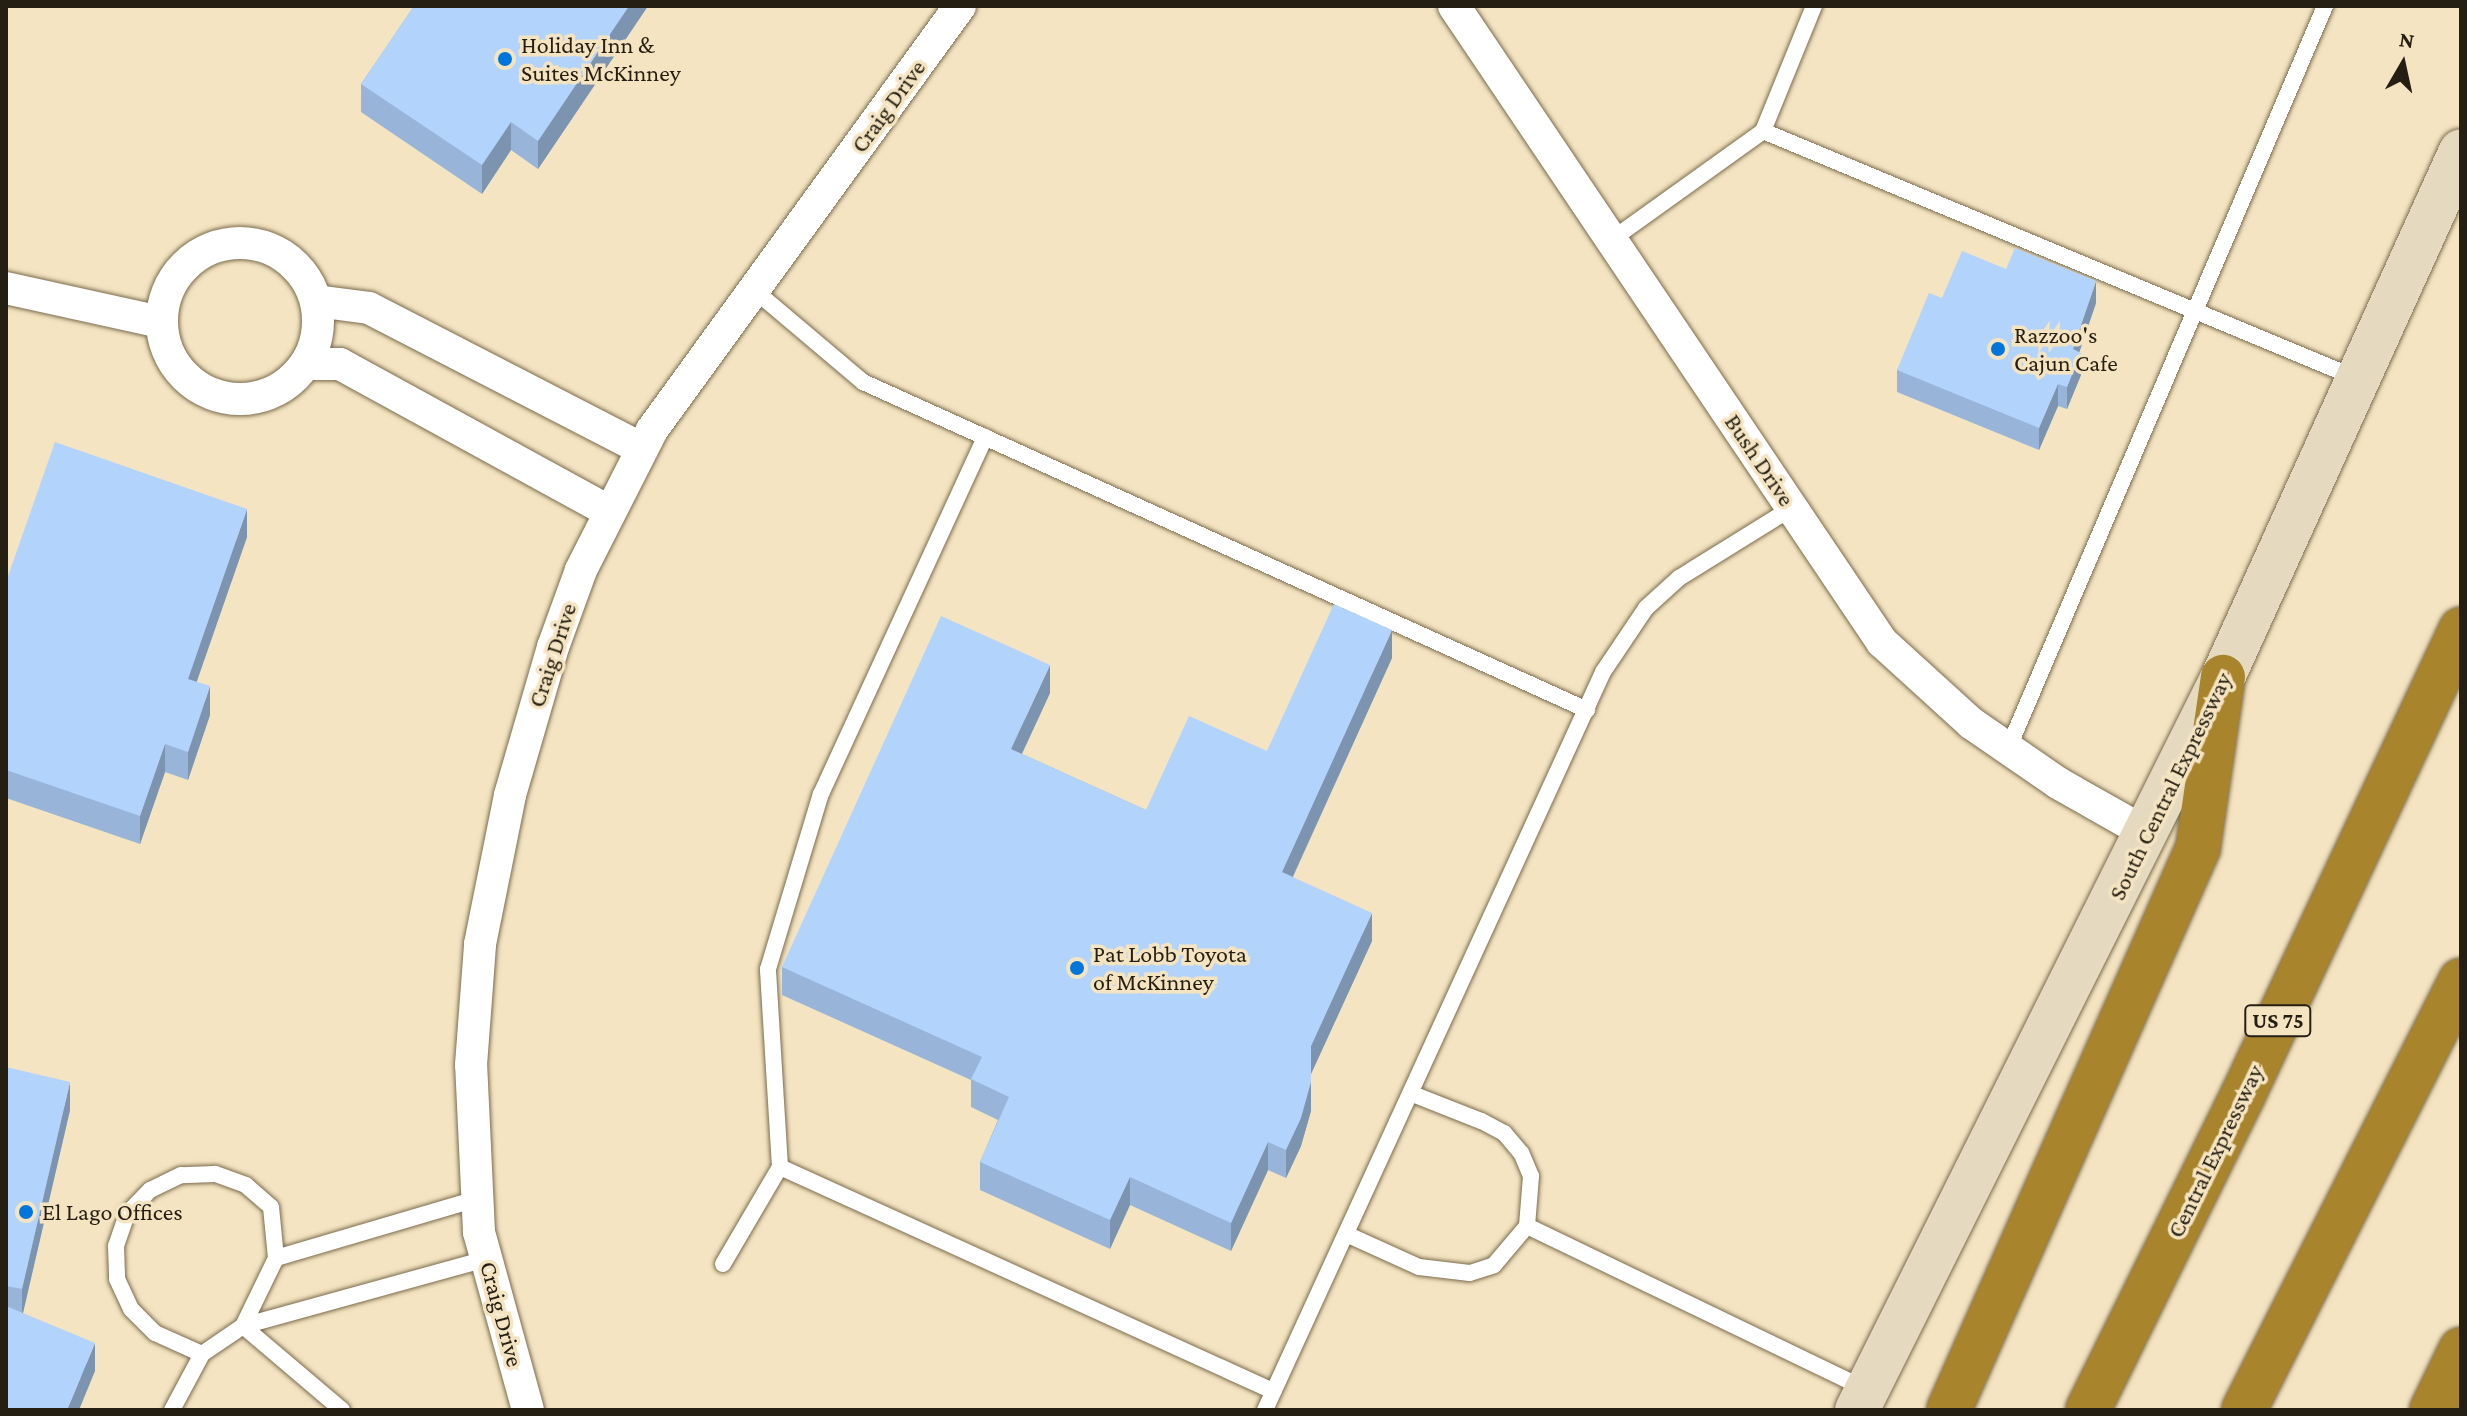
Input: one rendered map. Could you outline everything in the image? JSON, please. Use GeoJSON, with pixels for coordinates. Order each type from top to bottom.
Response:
{"type":"FeatureCollection","features":[{"type":"Feature","properties":{"kind":"highway","name":"Central Expressway"},"geometry":{"type":"LineString","coordinates":[[2088,1410],[2243,1095],[2461,630]]}},
{"type":"Feature","properties":{"kind":"highway"},"geometry":{"type":"LineString","coordinates":[[1949,1410],[2198,848],[2223,677]]}},
{"type":"Feature","properties":{"kind":"highway"},"geometry":{"type":"LineString","coordinates":[[2244,1410],[2461,981]]}},
{"type":"Feature","properties":{"kind":"highway"},"geometry":{"type":"LineString","coordinates":[[2432,1410],[2461,1350]]}},
{"type":"Feature","properties":{"kind":"main road","name":"South Central Expressway"},"geometry":{"type":"LineString","coordinates":[[1862,1400],[2148,834],[2223,677],[2461,151]]}},
{"type":"Feature","properties":{"kind":"street","name":"Craig Drive"},"geometry":{"type":"LineString","coordinates":[[528,1410],[487,1259],[477,1199],[471,1065],[480,944],[510,795],[553,647],[609,511],[642,449],[753,289],[960,6]]}},
{"type":"Feature","properties":{"kind":"street","name":"Bush Drive"},"geometry":{"type":"LineString","coordinates":[[1454,6],[1882,642],[1971,723],[2148,834]]}},
{"type":"Feature","properties":{"kind":"street"},"geometry":{"type":"LineString","coordinates":[[245,243],[277,251],[301,273],[316,301],[318,334],[306,364],[283,387],[254,399],[226,399],[200,390],[179,372],[166,349],[161,322],[167,290],[186,264],[224,246],[245,243]]}},
{"type":"Feature","properties":{"kind":"street"},"geometry":{"type":"LineString","coordinates":[[6,288],[161,322]]}},
{"type":"Feature","properties":{"kind":"street"},"geometry":{"type":"LineString","coordinates":[[316,301],[369,308],[642,449]]}},
{"type":"Feature","properties":{"kind":"street"},"geometry":{"type":"LineString","coordinates":[[306,364],[340,364],[609,511]]}},
{"type":"Feature","properties":{"kind":"lane"},"geometry":{"type":"LineString","coordinates":[[1611,240],[1763,131],[1814,6]]}},
{"type":"Feature","properties":{"kind":"lane"},"geometry":{"type":"LineString","coordinates":[[2008,749],[2325,6]]}},
{"type":"Feature","properties":{"kind":"lane"},"geometry":{"type":"LineString","coordinates":[[1763,131],[2359,380]]}},
{"type":"Feature","properties":{"kind":"lane"},"geometry":{"type":"LineString","coordinates":[[753,289],[863,382],[1587,710]]}},
{"type":"Feature","properties":{"kind":"lane"},"geometry":{"type":"LineString","coordinates":[[723,1264],[780,1167],[768,969],[821,794],[985,437]]}},
{"type":"Feature","properties":{"kind":"lane"},"geometry":{"type":"LineString","coordinates":[[1265,1410],[1603,672],[1646,608],[1679,578],[1792,508]]}},
{"type":"Feature","properties":{"kind":"lane"},"geometry":{"type":"LineString","coordinates":[[1346,1234],[1419,1267],[1457,1274],[1494,1265],[1527,1226],[1531,1176],[1504,1133],[1410,1093]]}},
{"type":"Feature","properties":{"kind":"lane"},"geometry":{"type":"LineString","coordinates":[[780,1167],[1273,1391]]}},
{"type":"Feature","properties":{"kind":"lane"},"geometry":{"type":"LineString","coordinates":[[202,1354],[155,1333],[131,1309],[116,1268],[116,1246],[127,1214],[150,1190],[171,1180],[215,1174],[246,1185],[271,1207],[276,1258],[243,1326]]}},
{"type":"Feature","properties":{"kind":"lane"},"geometry":{"type":"LineString","coordinates":[[276,1258],[477,1199]]}},
{"type":"Feature","properties":{"kind":"lane"},"geometry":{"type":"LineString","coordinates":[[1527,1226],[1862,1400]]}},
{"type":"Feature","properties":{"kind":"lane"},"geometry":{"type":"LineString","coordinates":[[172,1410],[202,1354],[243,1326],[487,1259]]}},
{"type":"Feature","properties":{"kind":"lane"},"geometry":{"type":"LineString","coordinates":[[243,1326],[342,1410]]}},
{"type":"Feature","properties":{"kind":"building","name":"Holiday Inn & Suites McKinney"},"geometry":{"type":"Polygon","coordinates":[[[414,6],[629,6],[538,141],[511,122],[482,165],[361,84],[414,6]]]}},
{"type":"Feature","properties":{"kind":"building","name":"Razzoo's Cajun Cafe"},"geometry":{"type":"Polygon","coordinates":[[[2015,248],[2096,281],[2073,349],[2081,353],[2067,387],[2058,384],[2039,428],[1897,370],[1929,293],[1942,298],[1962,251],[2006,269],[2015,248]]]}},
{"type":"Feature","properties":{"kind":"building"},"geometry":{"type":"Polygon","coordinates":[[[55,442],[247,509],[188,679],[210,686],[188,752],[165,744],[140,816],[6,770],[6,582],[55,442]]]}},
{"type":"Feature","properties":{"kind":"building","name":"Pat Lobb Toyota of McKinney"},"geometry":{"type":"Polygon","coordinates":[[[1334,604],[1392,630],[1282,872],[1372,913],[1311,1046],[1311,1082],[1301,1118],[1286,1150],[1268,1142],[1231,1223],[1130,1177],[1110,1220],[980,1162],[1009,1097],[971,1079],[982,1057],[782,967],[941,616],[1050,665],[1011,749],[1146,810],[1189,716],[1267,751],[1334,604]]]}},
{"type":"Feature","properties":{"kind":"building","name":"El Lago Offices"},"geometry":{"type":"Polygon","coordinates":[[[6,1067],[70,1082],[22,1289],[6,1286],[6,1067]]]}},
{"type":"Feature","properties":{"kind":"building"},"geometry":{"type":"Polygon","coordinates":[[[6,1306],[95,1343],[67,1410],[6,1410],[6,1306]]]}},
{"type":"Feature","properties":{"kind":"place","name":"Holiday Inn & Suites McKinney"},"geometry":{"type":"Point","coordinates":[505,59]}},
{"type":"Feature","properties":{"kind":"place","name":"Razzoo's Cajun Cafe"},"geometry":{"type":"Point","coordinates":[1998,349]}},
{"type":"Feature","properties":{"kind":"place","name":"Pat Lobb Toyota of McKinney"},"geometry":{"type":"Point","coordinates":[1077,968]}},
{"type":"Feature","properties":{"kind":"place","name":"El Lago Offices"},"geometry":{"type":"Point","coordinates":[26,1212]}}]}
